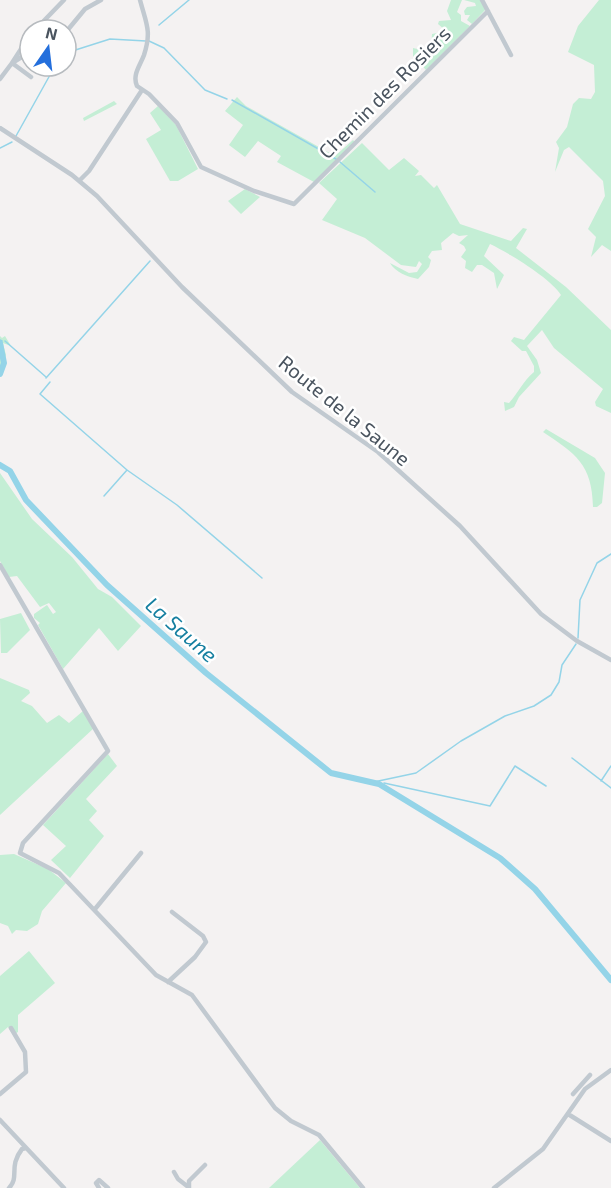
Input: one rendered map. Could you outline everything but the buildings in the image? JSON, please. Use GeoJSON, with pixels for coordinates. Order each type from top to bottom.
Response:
{"type":"FeatureCollection","features":[{"type":"Feature","properties":{"kind":"street"},"geometry":{"type":"LineString","coordinates":[[47,18],[64,0]]}},
{"type":"Feature","properties":{"kind":"street"},"geometry":{"type":"LineString","coordinates":[[78,18],[85,9],[101,0]]}},
{"type":"Feature","properties":{"kind":"street"},"geometry":{"type":"LineString","coordinates":[[79,181],[89,171],[142,90],[137,87],[135,78],[147,44],[149,27],[140,0]]}},
{"type":"Feature","properties":{"kind":"street"},"geometry":{"type":"LineString","coordinates":[[482,0],[511,55]]}},
{"type":"Feature","properties":{"kind":"street","name":"Chemin des Rosiers"},"geometry":{"type":"LineString","coordinates":[[142,90],[177,123],[201,167],[254,191],[294,204],[488,10]]}},
{"type":"Feature","properties":{"kind":"street"},"geometry":{"type":"LineString","coordinates":[[0,79],[18,54]]}},
{"type":"Feature","properties":{"kind":"street"},"geometry":{"type":"LineString","coordinates":[[12,63],[18,59]]}},
{"type":"Feature","properties":{"kind":"street"},"geometry":{"type":"LineString","coordinates":[[12,63],[18,67]]}},
{"type":"Feature","properties":{"kind":"street","name":"Route de la Saune"},"geometry":{"type":"LineString","coordinates":[[0,128],[79,181],[112,211],[182,287],[283,383],[305,402],[378,452],[460,526],[534,608],[611,662]]}},
{"type":"Feature","properties":{"kind":"street"},"geometry":{"type":"LineString","coordinates":[[0,565],[108,751],[23,843],[20,851],[26,857],[53,869],[95,909],[148,967],[168,982],[192,995],[275,1108],[291,1121],[319,1134],[363,1188]]}},
{"type":"Feature","properties":{"kind":"street"},"geometry":{"type":"LineString","coordinates":[[95,909],[141,854]]}},
{"type":"Feature","properties":{"kind":"street"},"geometry":{"type":"LineString","coordinates":[[168,982],[195,957],[206,942],[203,936],[172,912]]}},
{"type":"Feature","properties":{"kind":"street"},"geometry":{"type":"LineString","coordinates":[[0,1094],[26,1072],[25,1052],[10,1028]]}},
{"type":"Feature","properties":{"kind":"street"},"geometry":{"type":"LineString","coordinates":[[573,1094],[611,1070]]}},
{"type":"Feature","properties":{"kind":"street"},"geometry":{"type":"LineString","coordinates":[[494,1188],[543,1149],[568,1113],[590,1075]]}},
{"type":"Feature","properties":{"kind":"street"},"geometry":{"type":"LineString","coordinates":[[568,1113],[611,1141]]}},
{"type":"Feature","properties":{"kind":"street"},"geometry":{"type":"LineString","coordinates":[[0,1120],[64,1188]]}},
{"type":"Feature","properties":{"kind":"street"},"geometry":{"type":"LineString","coordinates":[[20,1188],[14,1183],[13,1164],[16,1157],[25,1149]]}},
{"type":"Feature","properties":{"kind":"street"},"geometry":{"type":"LineString","coordinates":[[174,1172],[178,1179],[188,1187],[205,1165]]}},
{"type":"Feature","properties":{"kind":"street"},"geometry":{"type":"LineString","coordinates":[[99,1188],[96,1183],[99,1180],[108,1188]]}},
{"type":"Feature","properties":{"kind":"street"},"geometry":{"type":"LineString","coordinates":[[9,1188],[14,1183]]}},
{"type":"Feature","properties":{"kind":"green space"},"geometry":{"type":"Polygon","coordinates":[[[451,0],[462,0],[457,12],[461,15],[461,21],[470,26],[426,70],[413,56],[413,48],[431,52],[432,34],[437,33],[440,37],[445,30],[438,24],[439,21],[451,20],[447,11],[451,0]]]}},
{"type":"Feature","properties":{"kind":"green space"},"geometry":{"type":"Polygon","coordinates":[[[464,0],[481,0],[486,9],[472,24],[467,20],[470,15],[465,15],[464,11],[467,7],[476,6],[475,3],[464,0]]]}},
{"type":"Feature","properties":{"kind":"green space"},"geometry":{"type":"Polygon","coordinates":[[[599,0],[611,0],[611,251],[602,245],[591,257],[596,237],[588,229],[605,196],[603,181],[569,147],[564,150],[555,172],[559,148],[556,142],[567,127],[573,104],[579,98],[591,99],[595,92],[594,65],[568,52],[578,26],[599,0]]]}},
{"type":"Feature","properties":{"kind":"green space"},"geometry":{"type":"Polygon","coordinates":[[[237,97],[246,106],[335,156],[353,140],[355,142],[314,182],[277,162],[281,156],[258,141],[245,157],[229,145],[243,125],[225,111],[237,97]]]}},
{"type":"Feature","properties":{"kind":"green space"},"geometry":{"type":"Polygon","coordinates":[[[114,101],[117,104],[84,121],[83,118],[114,101]]]}},
{"type":"Feature","properties":{"kind":"green space"},"geometry":{"type":"Polygon","coordinates":[[[158,106],[176,125],[198,169],[178,181],[170,181],[146,139],[161,130],[150,113],[158,106]]]}},
{"type":"Feature","properties":{"kind":"green space"},"geometry":{"type":"Polygon","coordinates":[[[362,143],[389,170],[404,158],[419,171],[415,176],[421,175],[434,188],[437,185],[460,224],[511,241],[523,228],[527,229],[516,248],[566,287],[611,330],[611,413],[596,406],[595,402],[603,389],[554,348],[542,330],[527,346],[537,360],[541,373],[519,397],[514,407],[505,411],[504,402],[509,403],[534,372],[534,366],[526,351],[522,351],[511,341],[514,337],[524,340],[561,295],[556,288],[528,266],[490,244],[484,256],[504,275],[497,289],[494,273],[482,265],[477,265],[472,272],[465,268],[466,261],[461,257],[466,250],[459,243],[468,235],[459,236],[453,233],[441,243],[442,250],[432,251],[428,257],[431,260],[429,267],[418,279],[402,274],[390,263],[409,273],[417,272],[422,264],[419,261],[416,267],[401,265],[365,238],[322,220],[337,199],[319,183],[362,143]]]}},
{"type":"Feature","properties":{"kind":"green space"},"geometry":{"type":"Polygon","coordinates":[[[245,189],[260,197],[241,214],[228,201],[245,189]]]}},
{"type":"Feature","properties":{"kind":"green space"},"geometry":{"type":"Polygon","coordinates":[[[0,336],[2,338],[5,336],[11,346],[3,343],[6,355],[0,377],[0,336]]]}},
{"type":"Feature","properties":{"kind":"green space"},"geometry":{"type":"Polygon","coordinates":[[[546,429],[595,458],[605,473],[602,503],[597,507],[593,507],[589,480],[580,462],[565,447],[543,432],[546,429]]]}},
{"type":"Feature","properties":{"kind":"green space"},"geometry":{"type":"Polygon","coordinates":[[[0,473],[32,519],[72,557],[98,589],[112,597],[141,626],[118,651],[99,628],[63,669],[38,625],[40,623],[34,618],[34,614],[47,605],[53,614],[56,612],[49,603],[40,607],[17,576],[9,577],[0,561],[0,473]]]}},
{"type":"Feature","properties":{"kind":"green space"},"geometry":{"type":"Polygon","coordinates":[[[21,613],[30,630],[7,653],[1,653],[0,619],[21,613]]]}},
{"type":"Feature","properties":{"kind":"green space"},"geometry":{"type":"Polygon","coordinates":[[[0,678],[29,690],[30,693],[21,701],[32,706],[47,723],[59,715],[69,723],[83,711],[94,728],[0,815],[0,678]]]}},
{"type":"Feature","properties":{"kind":"green space"},"geometry":{"type":"Polygon","coordinates":[[[108,754],[117,766],[86,799],[97,811],[89,820],[104,836],[70,878],[51,860],[66,846],[43,825],[108,754]]]}},
{"type":"Feature","properties":{"kind":"green space"},"geometry":{"type":"Polygon","coordinates":[[[14,854],[48,869],[66,883],[42,911],[38,924],[27,931],[16,930],[12,934],[8,926],[0,923],[0,855],[14,854]]]}},
{"type":"Feature","properties":{"kind":"green space"},"geometry":{"type":"Polygon","coordinates":[[[29,951],[55,983],[18,1015],[18,1032],[13,1035],[8,1027],[0,1034],[0,976],[29,951]]]}},
{"type":"Feature","properties":{"kind":"green space"},"geometry":{"type":"Polygon","coordinates":[[[320,1140],[360,1188],[269,1188],[320,1140]]]}},
{"type":"Feature","properties":{"kind":"waterway"},"geometry":{"type":"LineString","coordinates":[[159,25],[189,0]]}},
{"type":"Feature","properties":{"kind":"waterway"},"geometry":{"type":"LineString","coordinates":[[78,49],[110,39],[146,41]]}},
{"type":"Feature","properties":{"kind":"waterway"},"geometry":{"type":"LineString","coordinates":[[149,41],[164,48],[205,90],[227,99]]}},
{"type":"Feature","properties":{"kind":"waterway"},"geometry":{"type":"LineString","coordinates":[[16,136],[48,78]]}},
{"type":"Feature","properties":{"kind":"waterway"},"geometry":{"type":"LineString","coordinates":[[232,100],[336,159]]}},
{"type":"Feature","properties":{"kind":"waterway"},"geometry":{"type":"LineString","coordinates":[[0,148],[12,142]]}},
{"type":"Feature","properties":{"kind":"waterway"},"geometry":{"type":"LineString","coordinates":[[340,162],[375,192]]}},
{"type":"Feature","properties":{"kind":"waterway"},"geometry":{"type":"LineString","coordinates":[[46,378],[150,261]]}},
{"type":"Feature","properties":{"kind":"waterway"},"geometry":{"type":"LineString","coordinates":[[5,341],[46,377]]}},
{"type":"Feature","properties":{"kind":"waterway","name":"La Saune"},"geometry":{"type":"LineString","coordinates":[[0,343],[4,363],[0,374]]}},
{"type":"Feature","properties":{"kind":"waterway"},"geometry":{"type":"LineString","coordinates":[[50,382],[40,394],[127,470],[177,505],[262,578]]}},
{"type":"Feature","properties":{"kind":"waterway","name":"La Saune"},"geometry":{"type":"LineString","coordinates":[[0,465],[10,471],[26,500],[107,585],[206,673],[331,773],[379,784],[500,858],[535,889],[611,980]]}},
{"type":"Feature","properties":{"kind":"waterway"},"geometry":{"type":"LineString","coordinates":[[104,496],[127,470]]}},
{"type":"Feature","properties":{"kind":"waterway"},"geometry":{"type":"LineString","coordinates":[[578,638],[580,600],[597,563],[611,554]]}},
{"type":"Feature","properties":{"kind":"waterway"},"geometry":{"type":"LineString","coordinates":[[369,783],[416,773],[461,741],[505,716],[534,706],[551,695],[559,682],[562,665],[576,644]]}},
{"type":"Feature","properties":{"kind":"waterway"},"geometry":{"type":"LineString","coordinates":[[572,758],[611,788]]}},
{"type":"Feature","properties":{"kind":"waterway"},"geometry":{"type":"LineString","coordinates":[[384,783],[490,806],[515,766],[546,786]]}},
{"type":"Feature","properties":{"kind":"waterway"},"geometry":{"type":"LineString","coordinates":[[601,781],[611,766]]}}]}
